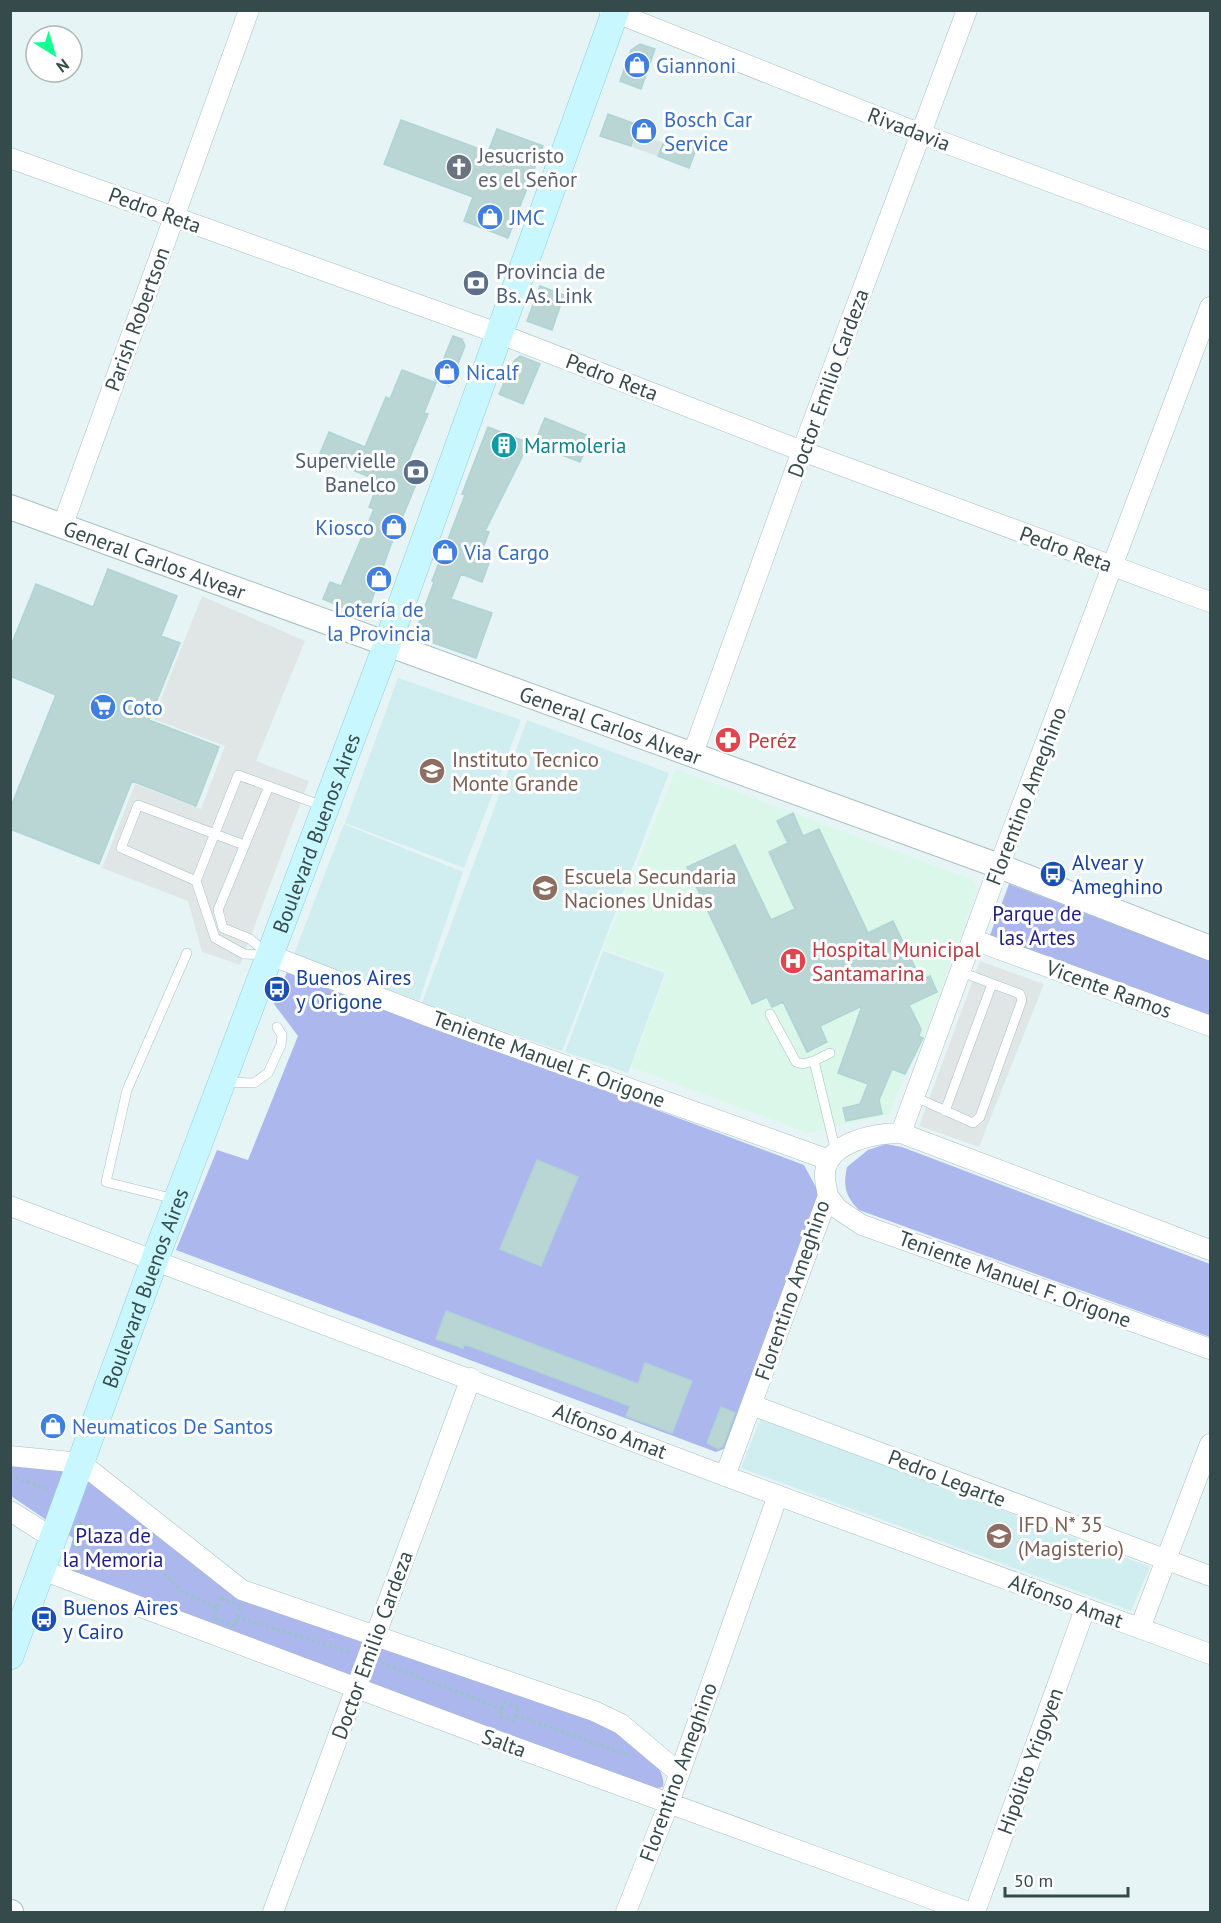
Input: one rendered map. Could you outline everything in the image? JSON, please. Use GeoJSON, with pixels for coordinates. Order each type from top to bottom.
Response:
{"type":"FeatureCollection","features":[{"type":"Feature","properties":{"kind":"main road","name":"Boulevard Buenos Aires"},"geometry":{"type":"LineString","coordinates":[[10,1656],[155,1259],[388,642],[500,334],[613,11]]}},
{"type":"Feature","properties":{"kind":"street","name":"Parish Robertson"},"geometry":{"type":"LineString","coordinates":[[62,526],[249,10]]}},
{"type":"Feature","properties":{"kind":"street","name":"Doctor Emilio Cardeza"},"geometry":{"type":"LineString","coordinates":[[692,756],[802,451],[967,10]]}},
{"type":"Feature","properties":{"kind":"street","name":"Rivadavia"},"geometry":{"type":"LineString","coordinates":[[613,11],[921,134],[1210,241]]}},
{"type":"Feature","properties":{"kind":"street","name":"Pedro Reta"},"geometry":{"type":"LineString","coordinates":[[10,158],[500,334],[802,451],[1210,602]]}},
{"type":"Feature","properties":{"kind":"street","name":"Florentino Ameghino"},"geometry":{"type":"LineString","coordinates":[[901,1133],[1210,307]]}},
{"type":"Feature","properties":{"kind":"street","name":"General Carlos Alvear"},"geometry":{"type":"LineString","coordinates":[[10,507],[388,642],[692,756],[999,866],[1210,948]]}},
{"type":"Feature","properties":{"kind":"street","name":"Vicente Ramos"},"geometry":{"type":"LineString","coordinates":[[974,940],[1210,1026]]}},
{"type":"Feature","properties":{"kind":"street","name":"Teniente Manuel F. Origone"},"geometry":{"type":"LineString","coordinates":[[270,956],[425,1015],[833,1156]]}},
{"type":"Feature","properties":{"kind":"street"},"geometry":{"type":"LineString","coordinates":[[833,1156],[867,1137],[901,1133],[1210,1250]]}},
{"type":"Feature","properties":{"kind":"street","name":"Florentino Ameghino"},"geometry":{"type":"LineString","coordinates":[[725,1476],[828,1196],[825,1171],[833,1156]]}},
{"type":"Feature","properties":{"kind":"street","name":"Teniente Manuel F. Origone"},"geometry":{"type":"LineString","coordinates":[[828,1196],[838,1209],[862,1225],[1210,1349]]}},
{"type":"Feature","properties":{"kind":"street","name":"Alfonso Amat"},"geometry":{"type":"LineString","coordinates":[[10,1206],[471,1378],[725,1476],[1210,1654]]}},
{"type":"Feature","properties":{"kind":"street","name":"Doctor Emilio Cardeza"},"geometry":{"type":"LineString","coordinates":[[273,1912],[471,1378]]}},
{"type":"Feature","properties":{"kind":"street","name":"Pedro Legarte"},"geometry":{"type":"LineString","coordinates":[[752,1405],[1210,1576]]}},
{"type":"Feature","properties":{"kind":"street"},"geometry":{"type":"LineString","coordinates":[[1140,1628],[1210,1444]]}},
{"type":"Feature","properties":{"kind":"street"},"geometry":{"type":"LineString","coordinates":[[10,1456],[81,1463],[242,1590],[594,1711],[628,1729],[678,1772]]}},
{"type":"Feature","properties":{"kind":"street","name":"Florentino Ameghino"},"geometry":{"type":"LineString","coordinates":[[626,1912],[669,1803],[678,1772],[778,1495]]}},
{"type":"Feature","properties":{"kind":"street"},"geometry":{"type":"LineString","coordinates":[[10,1511],[61,1517]]}},
{"type":"Feature","properties":{"kind":"street","name":"Salta"},"geometry":{"type":"LineString","coordinates":[[42,1570],[968,1912]]}},
{"type":"Feature","properties":{"kind":"street","name":"Hipólito Yrigoyen"},"geometry":{"type":"LineString","coordinates":[[975,1912],[1085,1608]]}},
{"type":"Feature","properties":{"kind":"lane"},"geometry":{"type":"LineString","coordinates":[[270,956],[244,954],[215,938],[196,880],[238,775],[325,807]]}},
{"type":"Feature","properties":{"kind":"lane"},"geometry":{"type":"LineString","coordinates":[[269,786],[218,910],[223,928],[250,939],[270,956]]}},
{"type":"Feature","properties":{"kind":"lane"},"geometry":{"type":"LineString","coordinates":[[196,880],[122,848],[138,805],[244,845]]}},
{"type":"Feature","properties":{"kind":"lane"},"geometry":{"type":"LineString","coordinates":[[178,1199],[106,1182],[127,1090],[187,953]]}},
{"type":"Feature","properties":{"kind":"lane"},"geometry":{"type":"LineString","coordinates":[[915,1097],[973,1123],[978,1121],[984,1106],[1022,1000],[1020,994],[961,972]]}},
{"type":"Feature","properties":{"kind":"lane"},"geometry":{"type":"LineString","coordinates":[[945,1111],[992,984]]}},
{"type":"Feature","properties":{"kind":"lane"},"geometry":{"type":"LineString","coordinates":[[770,1014],[796,1062],[802,1064],[814,1061],[830,1053]]}},
{"type":"Feature","properties":{"kind":"lane"},"geometry":{"type":"LineString","coordinates":[[223,1082],[254,1083],[268,1073],[281,1044],[282,1035],[277,1027]]}},
{"type":"Feature","properties":{"kind":"lane"},"geometry":{"type":"LineString","coordinates":[[814,1061],[833,1156]]}},
{"type":"Feature","properties":{"kind":"path"},"geometry":{"type":"LineString","coordinates":[[10,1476],[61,1517],[104,1532],[82,1586]]}},
{"type":"Feature","properties":{"kind":"path"},"geometry":{"type":"LineString","coordinates":[[99,1544],[156,1565],[181,1591],[217,1608]]}},
{"type":"Feature","properties":{"kind":"path"},"geometry":{"type":"LineString","coordinates":[[221,1598],[241,1606],[234,1626],[213,1618],[217,1608],[221,1598]]}},
{"type":"Feature","properties":{"kind":"path"},"geometry":{"type":"LineString","coordinates":[[504,1702],[519,1707],[516,1715],[513,1721],[499,1716],[504,1702]]}},
{"type":"Feature","properties":{"kind":"path"},"geometry":{"type":"LineString","coordinates":[[516,1715],[639,1759]]}},
{"type":"Feature","properties":{"kind":"shaded area"},"geometry":{"type":"Polygon","coordinates":[[[637,133],[662,142],[657,156],[632,147],[637,133]]]}},
{"type":"Feature","properties":{"kind":"shaded area"},"geometry":{"type":"Polygon","coordinates":[[[202,596],[305,641],[256,761],[309,781],[240,965],[202,952],[188,901],[102,868],[135,784],[201,809],[225,746],[153,719],[202,596]]]}},
{"type":"Feature","properties":{"kind":"shaded area","name":"Instituto Tecnico Monte Grande"},"geometry":{"type":"Polygon","coordinates":[[[398,678],[521,720],[464,868],[345,823],[398,678]]]}},
{"type":"Feature","properties":{"kind":"shaded area","name":"Escuela Secundaria Naciones Unidas"},"geometry":{"type":"Polygon","coordinates":[[[527,720],[669,773],[562,1051],[422,1003],[527,720]]]}},
{"type":"Feature","properties":{"kind":"shaded area","name":"Hospital Municipal Santamarina"},"geometry":{"type":"Polygon","coordinates":[[[676,769],[973,880],[977,890],[916,1058],[912,1058],[890,1114],[808,1133],[631,1067],[667,972],[603,949],[676,769]]]}},
{"type":"Feature","properties":{"kind":"shaded area"},"geometry":{"type":"Polygon","coordinates":[[[344,824],[463,872],[419,1001],[294,954],[344,824]]]}},
{"type":"Feature","properties":{"kind":"shaded area"},"geometry":{"type":"Polygon","coordinates":[[[603,951],[665,973],[628,1073],[565,1052],[603,951]]]}},
{"type":"Feature","properties":{"kind":"shaded area"},"geometry":{"type":"Polygon","coordinates":[[[980,961],[1044,984],[979,1147],[919,1126],[980,961]]]}},
{"type":"Feature","properties":{"kind":"shaded area","name":"IFD N* 35 (Magisterio)"},"geometry":{"type":"Polygon","coordinates":[[[761,1417],[1150,1567],[1131,1611],[741,1468],[761,1417]]]}},
{"type":"Feature","properties":{"kind":"green space","name":"Parque de las Artes"},"geometry":{"type":"Polygon","coordinates":[[[1009,884],[1210,961],[1210,1020],[989,938],[1009,884]]]}},
{"type":"Feature","properties":{"kind":"green space"},"geometry":{"type":"Polygon","coordinates":[[[287,972],[804,1165],[819,1193],[728,1447],[716,1452],[176,1250],[217,1150],[248,1160],[298,1036],[274,1004],[287,972]]]}},
{"type":"Feature","properties":{"kind":"green space"},"geometry":{"type":"Polygon","coordinates":[[[886,1144],[902,1147],[1210,1264],[1210,1337],[859,1210],[846,1190],[847,1167],[868,1150],[886,1144]]]}},
{"type":"Feature","properties":{"kind":"green space","name":"Plaza de la Memoria"},"geometry":{"type":"Polygon","coordinates":[[[10,1465],[56,1469],[94,1482],[242,1594],[591,1719],[625,1738],[648,1756],[657,1765],[662,1776],[663,1787],[652,1789],[64,1571],[73,1538],[11,1496],[10,1465]]]}},
{"type":"Feature","properties":{"kind":"building","name":"Giannoni"},"geometry":{"type":"Polygon","coordinates":[[[640,44],[655,49],[641,89],[620,81],[631,50],[640,44]]]}},
{"type":"Feature","properties":{"kind":"building"},"geometry":{"type":"Polygon","coordinates":[[[608,114],[638,125],[631,146],[600,136],[608,114]]]}},
{"type":"Feature","properties":{"kind":"building","name":"Jesucristo es el Señor"},"geometry":{"type":"Polygon","coordinates":[[[401,120],[488,152],[497,129],[543,146],[508,238],[464,221],[473,197],[384,164],[401,120]]]}},
{"type":"Feature","properties":{"kind":"building","name":"Bosch Car Service"},"geometry":{"type":"Polygon","coordinates":[[[666,136],[697,147],[689,168],[658,156],[666,136]]]}},
{"type":"Feature","properties":{"kind":"building"},"geometry":{"type":"Polygon","coordinates":[[[540,286],[564,295],[552,330],[527,321],[540,286]]]}},
{"type":"Feature","properties":{"kind":"building"},"geometry":{"type":"Polygon","coordinates":[[[453,336],[462,339],[465,346],[449,386],[435,380],[453,336]]]}},
{"type":"Feature","properties":{"kind":"building"},"geometry":{"type":"Polygon","coordinates":[[[520,356],[540,364],[523,404],[499,394],[514,361],[520,356]]]}},
{"type":"Feature","properties":{"kind":"building"},"geometry":{"type":"Polygon","coordinates":[[[402,370],[436,383],[424,413],[428,414],[407,464],[422,470],[390,547],[366,617],[361,619],[342,612],[344,608],[323,599],[330,582],[341,586],[374,509],[369,507],[379,481],[319,456],[329,432],[365,447],[386,397],[390,399],[402,370]]]}},
{"type":"Feature","properties":{"kind":"building"},"geometry":{"type":"Polygon","coordinates":[[[545,418],[591,437],[580,462],[534,444],[545,418]]]}},
{"type":"Feature","properties":{"kind":"building"},"geometry":{"type":"Polygon","coordinates":[[[488,427],[529,443],[485,531],[489,532],[480,556],[490,560],[482,582],[461,574],[451,599],[492,613],[476,658],[414,636],[465,495],[462,494],[488,427]]]}},
{"type":"Feature","properties":{"kind":"building","name":"Coto"},"geometry":{"type":"Polygon","coordinates":[[[108,569],[177,596],[161,636],[180,643],[149,720],[219,747],[196,806],[132,781],[99,864],[10,829],[10,809],[56,695],[10,676],[10,648],[36,584],[93,607],[108,569]]]}},
{"type":"Feature","properties":{"kind":"building"},"geometry":{"type":"Polygon","coordinates":[[[793,813],[803,836],[819,829],[868,933],[893,921],[921,980],[930,976],[937,992],[909,1005],[921,1029],[919,1036],[923,1038],[905,1074],[892,1069],[879,1100],[882,1114],[846,1121],[843,1108],[860,1104],[868,1084],[838,1073],[862,1006],[820,1026],[827,1042],[807,1052],[783,1002],[772,1007],[767,997],[752,1004],[687,867],[735,845],[771,920],[795,909],[769,852],[788,843],[777,821],[793,813]]]}},
{"type":"Feature","properties":{"kind":"building"},"geometry":{"type":"Polygon","coordinates":[[[537,1160],[578,1177],[541,1266],[500,1249],[537,1160]]]}},
{"type":"Feature","properties":{"kind":"building"},"geometry":{"type":"Polygon","coordinates":[[[446,1311],[638,1384],[645,1363],[692,1381],[672,1433],[626,1416],[630,1406],[464,1344],[463,1348],[436,1339],[446,1311]]]}},
{"type":"Feature","properties":{"kind":"building"},"geometry":{"type":"Polygon","coordinates":[[[721,1407],[735,1413],[723,1446],[718,1449],[707,1443],[721,1407]]]}},
{"type":"Feature","properties":{"kind":"place","name":"Giannoni"},"geometry":{"type":"Point","coordinates":[637,65]}},
{"type":"Feature","properties":{"kind":"place","name":"Bosch Car Service"},"geometry":{"type":"Point","coordinates":[644,131]}},
{"type":"Feature","properties":{"kind":"place","name":"Jesucristo es el Señor"},"geometry":{"type":"Point","coordinates":[459,167]}},
{"type":"Feature","properties":{"kind":"place","name":"JMC"},"geometry":{"type":"Point","coordinates":[490,217]}},
{"type":"Feature","properties":{"kind":"place","name":"Provincia de Bs. As. Link"},"geometry":{"type":"Point","coordinates":[476,283]}},
{"type":"Feature","properties":{"kind":"place","name":"Nicalf"},"geometry":{"type":"Point","coordinates":[447,372]}},
{"type":"Feature","properties":{"kind":"place","name":"Marmoleria"},"geometry":{"type":"Point","coordinates":[504,445]}},
{"type":"Feature","properties":{"kind":"place","name":"Supervielle Banelco"},"geometry":{"type":"Point","coordinates":[416,472]}},
{"type":"Feature","properties":{"kind":"place","name":"Kiosco"},"geometry":{"type":"Point","coordinates":[394,527]}},
{"type":"Feature","properties":{"kind":"place","name":"Via Cargo"},"geometry":{"type":"Point","coordinates":[445,552]}},
{"type":"Feature","properties":{"kind":"place","name":"Lotería de la Provincia"},"geometry":{"type":"Point","coordinates":[379,579]}},
{"type":"Feature","properties":{"kind":"place","name":"Coto"},"geometry":{"type":"Point","coordinates":[103,707]}},
{"type":"Feature","properties":{"kind":"place","name":"Peréz"},"geometry":{"type":"Point","coordinates":[728,740]}},
{"type":"Feature","properties":{"kind":"place","name":"Instituto Tecnico Monte Grande"},"geometry":{"type":"Point","coordinates":[432,771]}},
{"type":"Feature","properties":{"kind":"place","name":"Alvear y Ameghino"},"geometry":{"type":"Point","coordinates":[1053,874]}},
{"type":"Feature","properties":{"kind":"place","name":"Escuela Secundaria Naciones Unidas"},"geometry":{"type":"Point","coordinates":[545,888]}},
{"type":"Feature","properties":{"kind":"place","name":"Hospital Municipal Santamarina"},"geometry":{"type":"Point","coordinates":[793,961]}},
{"type":"Feature","properties":{"kind":"place","name":"Buenos Aires y Origone"},"geometry":{"type":"Point","coordinates":[277,989]}},
{"type":"Feature","properties":{"kind":"place","name":"Neumaticos De Santos"},"geometry":{"type":"Point","coordinates":[53,1426]}},
{"type":"Feature","properties":{"kind":"place","name":"IFD N* 35 (Magisterio)"},"geometry":{"type":"Point","coordinates":[999,1536]}},
{"type":"Feature","properties":{"kind":"place","name":"Buenos Aires y Cairo"},"geometry":{"type":"Point","coordinates":[44,1619]}}]}
